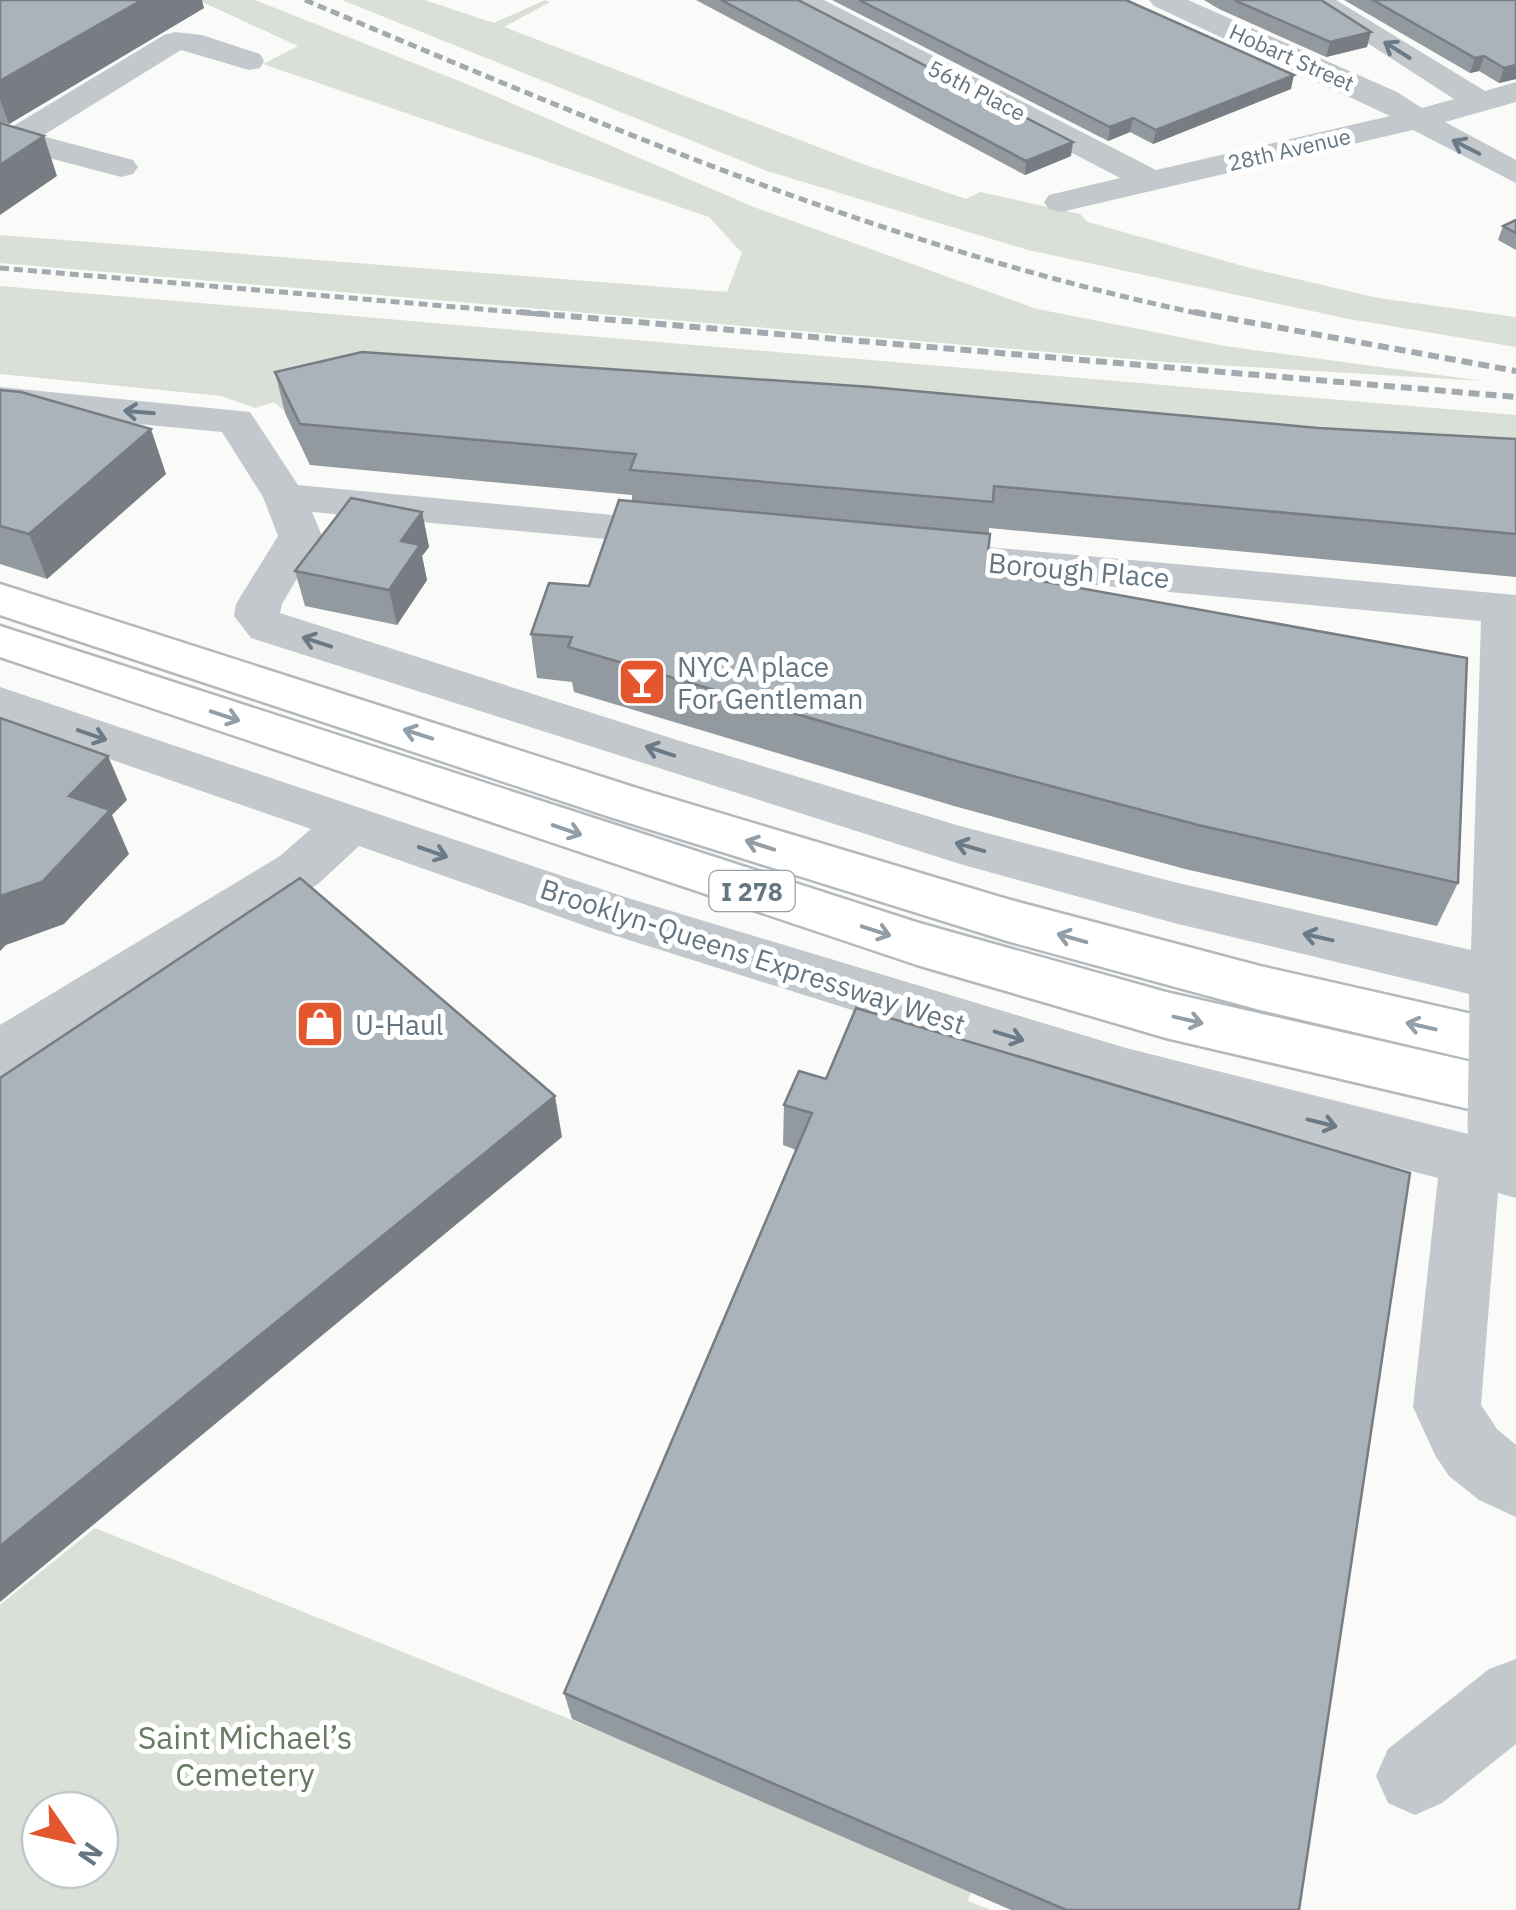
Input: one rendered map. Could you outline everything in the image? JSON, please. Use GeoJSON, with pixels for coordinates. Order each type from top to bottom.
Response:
{"type":"FeatureCollection","features":[{"type":"Feature","properties":{"kind":"highway","name":"I 278"},"geometry":{"type":"LineString","coordinates":[[0,599],[976,911],[1282,993],[1507,1004]]}},
{"type":"Feature","properties":{"kind":"highway","name":"I 278"},"geometry":{"type":"LineString","coordinates":[[0,641],[934,949],[1166,1015],[1498,1145]]}},
{"type":"Feature","properties":{"kind":"street","name":"56th Place"},"geometry":{"type":"LineString","coordinates":[[802,0],[1152,181]]}},
{"type":"Feature","properties":{"kind":"street","name":"Hobart Street"},"geometry":{"type":"LineString","coordinates":[[1164,0],[1386,98],[1516,173]]}},
{"type":"Feature","properties":{"kind":"street"},"geometry":{"type":"LineString","coordinates":[[1316,0],[1478,101]]}},
{"type":"Feature","properties":{"kind":"street"},"geometry":{"type":"LineString","coordinates":[[7,137],[175,41],[191,40],[249,61]]}},
{"type":"Feature","properties":{"kind":"street","name":"28th Avenue"},"geometry":{"type":"LineString","coordinates":[[1061,202],[1418,119],[1516,92]]}},
{"type":"Feature","properties":{"kind":"street"},"geometry":{"type":"LineString","coordinates":[[7,137],[121,167]]}},
{"type":"Feature","properties":{"kind":"street"},"geometry":{"type":"LineString","coordinates":[[0,398],[236,421],[284,497],[300,536],[266,587],[257,616],[267,627],[511,706],[1060,873],[1272,927],[1507,1004]]}},
{"type":"Feature","properties":{"kind":"street"},"geometry":{"type":"LineString","coordinates":[[284,497],[728,538]]}},
{"type":"Feature","properties":{"kind":"street","name":"Borough Place"},"geometry":{"type":"LineString","coordinates":[[868,550],[1510,609]]}},
{"type":"Feature","properties":{"kind":"street"},"geometry":{"type":"LineString","coordinates":[[1510,609],[1507,1004],[1498,1145],[1447,1407],[1460,1440],[1493,1472],[1516,1483]]}},
{"type":"Feature","properties":{"kind":"street","name":"Brooklyn-Queens Expressway West"},"geometry":{"type":"LineString","coordinates":[[0,703],[616,915],[1126,1072],[1498,1145]]}},
{"type":"Feature","properties":{"kind":"street"},"geometry":{"type":"LineString","coordinates":[[0,1059],[51,1022],[299,870],[351,824]]}},
{"type":"Feature","properties":{"kind":"street"},"geometry":{"type":"LineString","coordinates":[[1415,1776],[1516,1696]]}},
{"type":"Feature","properties":{"kind":"green space"},"geometry":{"type":"Polygon","coordinates":[[[198,0],[255,0],[469,85],[754,207],[1037,309],[1225,346],[1483,381],[1166,362],[0,263],[0,235],[727,292],[742,253],[709,217],[263,64],[298,46],[198,0]]]}},
{"type":"Feature","properties":{"kind":"green space"},"geometry":{"type":"Polygon","coordinates":[[[342,0],[425,0],[494,23],[545,0],[550,2],[504,27],[860,163],[966,199],[980,192],[1080,214],[1088,222],[1250,268],[1378,298],[1516,317],[1516,347],[1349,319],[1028,250],[767,171],[342,0]]]}},
{"type":"Feature","properties":{"kind":"green space"},"geometry":{"type":"Polygon","coordinates":[[[0,286],[1516,415],[1516,473],[372,389],[283,410],[274,402],[255,408],[221,396],[0,374],[0,286]]]}},
{"type":"Feature","properties":{"kind":"green space","name":"Saint Michael’s Cemetery"},"geometry":{"type":"Polygon","coordinates":[[[95,1528],[974,1882],[968,1901],[991,1910],[0,1910],[0,1605],[95,1528]]]}},
{"type":"Feature","properties":{"kind":"building"},"geometry":{"type":"Polygon","coordinates":[[[0,0],[142,0],[0,81],[0,0]]]}},
{"type":"Feature","properties":{"kind":"building"},"geometry":{"type":"Polygon","coordinates":[[[721,0],[798,0],[1073,142],[1026,161],[721,0]]]}},
{"type":"Feature","properties":{"kind":"building"},"geometry":{"type":"Polygon","coordinates":[[[859,0],[1126,0],[1294,75],[1156,130],[1133,118],[1110,127],[859,0]]]}},
{"type":"Feature","properties":{"kind":"building"},"geometry":{"type":"Polygon","coordinates":[[[1234,0],[1321,0],[1371,32],[1330,42],[1234,0]]]}},
{"type":"Feature","properties":{"kind":"building"},"geometry":{"type":"Polygon","coordinates":[[[1373,0],[1516,0],[1516,65],[1504,68],[1484,56],[1475,58],[1373,0]]]}},
{"type":"Feature","properties":{"kind":"building"},"geometry":{"type":"Polygon","coordinates":[[[0,123],[44,136],[0,165],[0,123]]]}},
{"type":"Feature","properties":{"kind":"building"},"geometry":{"type":"Polygon","coordinates":[[[1516,220],[1516,233],[1503,226],[1516,220]]]}},
{"type":"Feature","properties":{"kind":"building"},"geometry":{"type":"Polygon","coordinates":[[[362,352],[871,387],[1318,428],[1516,439],[1516,534],[994,486],[993,502],[630,470],[636,454],[300,424],[275,372],[362,352]]]}},
{"type":"Feature","properties":{"kind":"building"},"geometry":{"type":"Polygon","coordinates":[[[0,390],[21,392],[151,429],[29,534],[0,526],[0,390]]]}},
{"type":"Feature","properties":{"kind":"building"},"geometry":{"type":"Polygon","coordinates":[[[351,498],[422,512],[401,541],[420,545],[389,590],[295,571],[351,498]]]}},
{"type":"Feature","properties":{"kind":"building"},"geometry":{"type":"Polygon","coordinates":[[[619,500],[990,534],[986,571],[1467,658],[1458,883],[1198,825],[960,762],[568,647],[572,637],[531,634],[549,583],[589,586],[619,500]]]}},
{"type":"Feature","properties":{"kind":"building"},"geometry":{"type":"Polygon","coordinates":[[[0,718],[108,756],[69,796],[110,810],[42,882],[0,896],[0,718]]]}},
{"type":"Feature","properties":{"kind":"building"},"geometry":{"type":"Polygon","coordinates":[[[300,878],[555,1096],[0,1546],[0,1078],[300,878]]]}},
{"type":"Feature","properties":{"kind":"building"},"geometry":{"type":"Polygon","coordinates":[[[856,1008],[1410,1173],[1299,1910],[1066,1910],[564,1693],[812,1113],[784,1105],[799,1071],[826,1079],[856,1008]]]}},
{"type":"Feature","properties":{"kind":"railway"},"geometry":{"type":"LineString","coordinates":[[305,0],[748,180],[974,256],[1206,315]]}},
{"type":"Feature","properties":{"kind":"railway"},"geometry":{"type":"LineString","coordinates":[[0,268],[550,315]]}},
{"type":"Feature","properties":{"kind":"railway"},"geometry":{"type":"LineString","coordinates":[[520,312],[1516,397]]}},
{"type":"Feature","properties":{"kind":"railway"},"geometry":{"type":"LineString","coordinates":[[1194,312],[1516,371]]}},
{"type":"Feature","properties":{"kind":"place","name":"NYC A place For Gentleman"},"geometry":{"type":"Point","coordinates":[642,682]}},
{"type":"Feature","properties":{"kind":"place","name":"U-Haul"},"geometry":{"type":"Point","coordinates":[320,1024]}}]}
